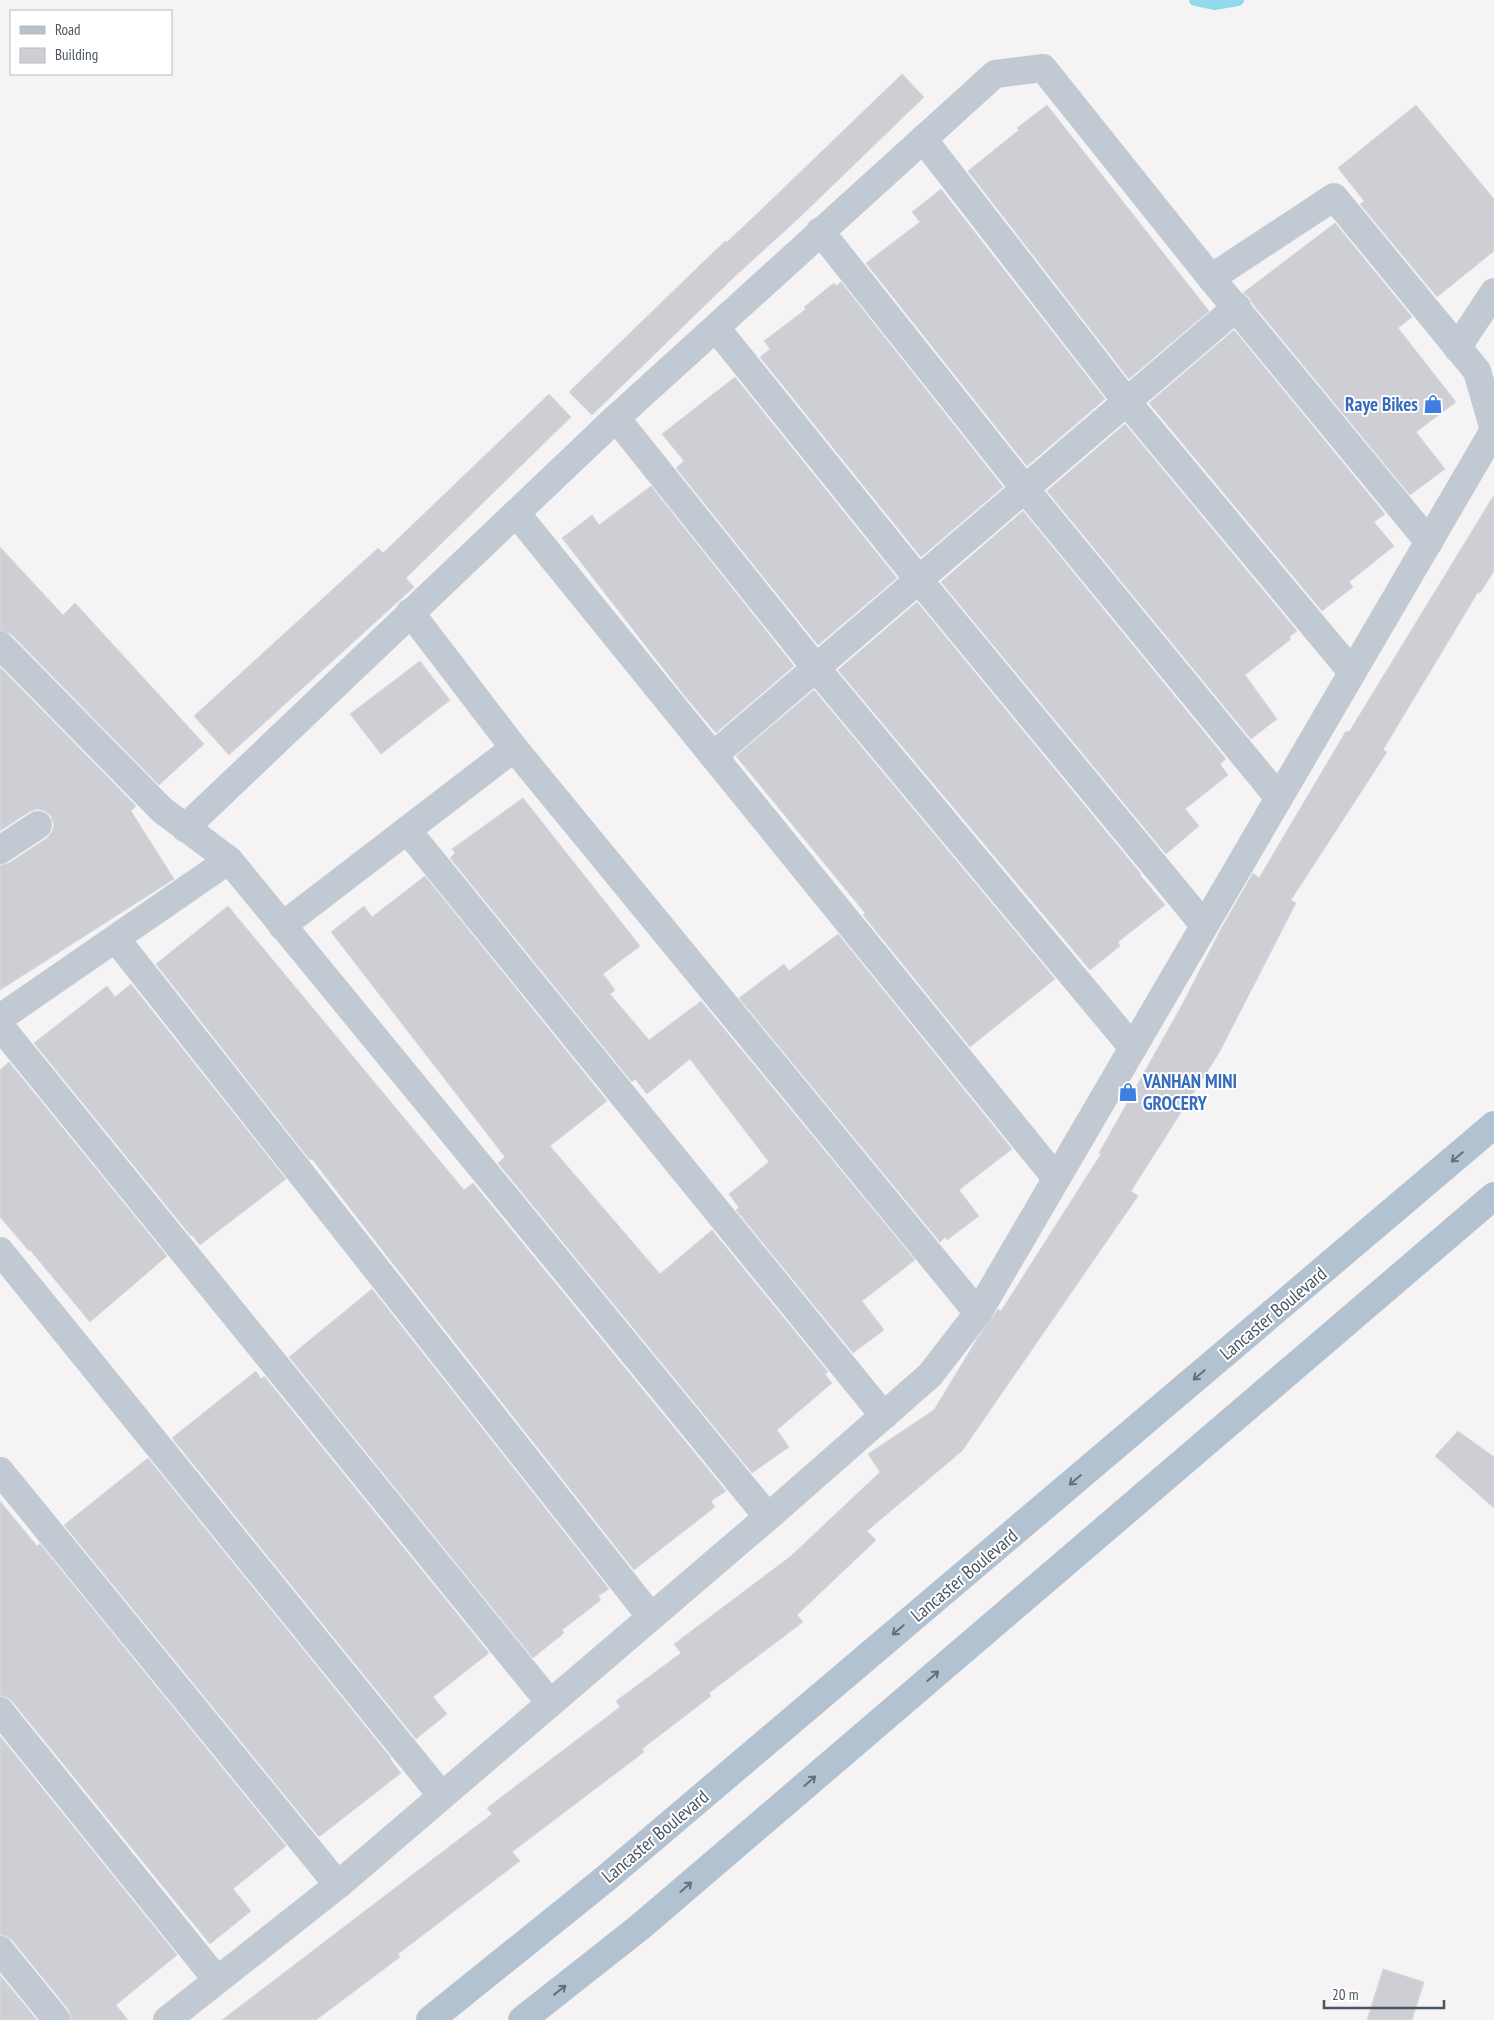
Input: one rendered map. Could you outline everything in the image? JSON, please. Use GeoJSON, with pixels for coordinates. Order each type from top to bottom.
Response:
{"type":"FeatureCollection","features":[{"type":"Feature","properties":{"kind":"main road","name":"Lancaster Boulevard"},"geometry":{"type":"LineString","coordinates":[[430,2020],[612,1872],[1494,1125]]}},
{"type":"Feature","properties":{"kind":"main road"},"geometry":{"type":"LineString","coordinates":[[522,2020],[640,1927],[1494,1196]]}},
{"type":"Feature","properties":{"kind":"street"},"geometry":{"type":"LineString","coordinates":[[185,828],[616,418],[995,74],[1042,68],[1428,542]]}},
{"type":"Feature","properties":{"kind":"street"},"geometry":{"type":"LineString","coordinates":[[923,140],[1126,402],[1352,672]]}},
{"type":"Feature","properties":{"kind":"street"},"geometry":{"type":"LineString","coordinates":[[167,2020],[338,1885],[884,1416],[930,1375],[978,1313],[1494,430],[1476,371],[1334,196],[1212,278]]}},
{"type":"Feature","properties":{"kind":"street"},"geometry":{"type":"LineString","coordinates":[[820,231],[1025,489],[1279,798]]}},
{"type":"Feature","properties":{"kind":"street"},"geometry":{"type":"LineString","coordinates":[[1457,348],[1494,292]]}},
{"type":"Feature","properties":{"kind":"street"},"geometry":{"type":"LineString","coordinates":[[713,756],[1237,307]]}},
{"type":"Feature","properties":{"kind":"street"},"geometry":{"type":"LineString","coordinates":[[716,328],[919,580],[1204,925]]}},
{"type":"Feature","properties":{"kind":"street"},"geometry":{"type":"LineString","coordinates":[[616,418],[816,668],[1132,1048]]}},
{"type":"Feature","properties":{"kind":"street"},"geometry":{"type":"LineString","coordinates":[[516,513],[1056,1178]]}},
{"type":"Feature","properties":{"kind":"street"},"geometry":{"type":"LineString","coordinates":[[410,612],[514,748],[978,1313]]}},
{"type":"Feature","properties":{"kind":"street"},"geometry":{"type":"LineString","coordinates":[[0,645],[162,810],[228,860],[768,1517]]}},
{"type":"Feature","properties":{"kind":"street"},"geometry":{"type":"LineString","coordinates":[[282,926],[514,748]]}},
{"type":"Feature","properties":{"kind":"street"},"geometry":{"type":"LineString","coordinates":[[0,850],[38,825]]}},
{"type":"Feature","properties":{"kind":"street"},"geometry":{"type":"LineString","coordinates":[[407,830],[884,1416]]}},
{"type":"Feature","properties":{"kind":"street"},"geometry":{"type":"LineString","coordinates":[[0,1018],[228,860]]}},
{"type":"Feature","properties":{"kind":"street"},"geometry":{"type":"LineString","coordinates":[[116,939],[651,1617]]}},
{"type":"Feature","properties":{"kind":"street"},"geometry":{"type":"LineString","coordinates":[[0,1026],[550,1703]]}},
{"type":"Feature","properties":{"kind":"street"},"geometry":{"type":"LineString","coordinates":[[0,1251],[442,1796]]}},
{"type":"Feature","properties":{"kind":"street"},"geometry":{"type":"LineString","coordinates":[[0,1471],[338,1885]]}},
{"type":"Feature","properties":{"kind":"street"},"geometry":{"type":"LineString","coordinates":[[0,1710],[216,1980]]}},
{"type":"Feature","properties":{"kind":"street"},"geometry":{"type":"LineString","coordinates":[[0,1950],[58,2020]]}},
{"type":"Feature","properties":{"kind":"building"},"geometry":{"type":"Polygon","coordinates":[[[902,74],[924,97],[592,415],[569,392],[902,74]]]}},
{"type":"Feature","properties":{"kind":"building"},"geometry":{"type":"Polygon","coordinates":[[[1047,105],[1209,311],[1129,379],[968,171],[1019,130],[1017,128],[1047,105]]]}},
{"type":"Feature","properties":{"kind":"building"},"geometry":{"type":"Polygon","coordinates":[[[1416,105],[1494,199],[1494,251],[1437,297],[1360,204],[1364,201],[1338,168],[1416,105]]]}},
{"type":"Feature","properties":{"kind":"building"},"geometry":{"type":"Polygon","coordinates":[[[941,189],[1105,399],[1027,466],[866,263],[920,222],[912,212],[941,189]]]}},
{"type":"Feature","properties":{"kind":"building"},"geometry":{"type":"Polygon","coordinates":[[[1335,223],[1412,317],[1398,328],[1456,402],[1416,432],[1445,469],[1410,495],[1249,297],[1243,293],[1335,223]]]}},
{"type":"Feature","properties":{"kind":"building"},"geometry":{"type":"Polygon","coordinates":[[[841,282],[1003,487],[921,557],[760,357],[770,349],[764,341],[806,309],[804,307],[834,283],[836,286],[841,282]]]}},
{"type":"Feature","properties":{"kind":"building"},"geometry":{"type":"Polygon","coordinates":[[[1234,330],[1385,514],[1374,522],[1394,546],[1349,582],[1353,587],[1322,611],[1149,403],[1234,330]]]}},
{"type":"Feature","properties":{"kind":"building"},"geometry":{"type":"Polygon","coordinates":[[[735,377],[897,578],[818,645],[676,468],[684,461],[662,434],[735,377]]]}},
{"type":"Feature","properties":{"kind":"building"},"geometry":{"type":"Polygon","coordinates":[[[549,394],[571,417],[406,578],[414,587],[229,755],[194,716],[378,548],[383,553],[549,394]]]}},
{"type":"Feature","properties":{"kind":"building"},"geometry":{"type":"Polygon","coordinates":[[[1125,424],[1297,631],[1289,637],[1291,639],[1245,675],[1277,719],[1251,739],[1047,491],[1125,424]]]}},
{"type":"Feature","properties":{"kind":"building"},"geometry":{"type":"Polygon","coordinates":[[[651,486],[794,666],[716,733],[684,695],[562,538],[592,515],[599,525],[651,486]]]}},
{"type":"Feature","properties":{"kind":"building"},"geometry":{"type":"Polygon","coordinates":[[[1494,495],[1494,571],[1480,593],[1478,592],[1383,750],[1387,752],[1291,900],[1296,903],[1219,1053],[1131,1191],[1138,1196],[962,1451],[867,1531],[876,1540],[797,1615],[803,1622],[709,1693],[711,1696],[642,1749],[644,1752],[512,1852],[520,1861],[398,1954],[400,1957],[316,2020],[222,2020],[492,1814],[487,1808],[620,1707],[616,1701],[681,1653],[674,1644],[791,1556],[880,1472],[868,1454],[934,1410],[977,1339],[998,1309],[1001,1311],[1101,1154],[1099,1153],[1253,873],[1259,878],[1346,731],[1349,732],[1494,495]]]}},
{"type":"Feature","properties":{"kind":"building"},"geometry":{"type":"Polygon","coordinates":[[[1023,511],[1226,759],[1220,764],[1228,775],[1185,809],[1199,826],[1166,854],[941,582],[1023,511]]]}},
{"type":"Feature","properties":{"kind":"building"},"geometry":{"type":"Polygon","coordinates":[[[0,547],[63,615],[75,603],[204,744],[159,785],[11,634],[0,630],[0,547]]]}},
{"type":"Feature","properties":{"kind":"building"},"geometry":{"type":"Polygon","coordinates":[[[917,602],[1165,905],[1118,942],[1120,946],[1090,970],[838,670],[917,602]]]}},
{"type":"Feature","properties":{"kind":"building"},"geometry":{"type":"Polygon","coordinates":[[[420,661],[450,700],[381,754],[350,714],[420,661]]]}},
{"type":"Feature","properties":{"kind":"building"},"geometry":{"type":"Polygon","coordinates":[[[0,667],[136,806],[131,811],[174,879],[0,990],[0,865],[9,863],[47,838],[52,832],[54,825],[51,816],[45,811],[37,809],[29,812],[0,831],[0,667]]]}},
{"type":"Feature","properties":{"kind":"building"},"geometry":{"type":"Polygon","coordinates":[[[814,690],[1055,979],[970,1047],[863,915],[865,913],[736,756],[814,690]]]}},
{"type":"Feature","properties":{"kind":"building"},"geometry":{"type":"Polygon","coordinates":[[[523,798],[640,946],[603,974],[615,990],[610,994],[649,1040],[701,1001],[915,1260],[862,1301],[884,1330],[853,1353],[736,1210],[739,1208],[729,1194],[769,1162],[690,1059],[647,1094],[635,1079],[632,1082],[450,858],[455,853],[452,849],[523,798]]]}},
{"type":"Feature","properties":{"kind":"building"},"geometry":{"type":"Polygon","coordinates":[[[425,876],[607,1101],[550,1146],[660,1274],[712,1230],[828,1372],[825,1374],[832,1383],[777,1430],[789,1447],[752,1473],[498,1163],[505,1157],[331,932],[364,906],[372,917],[425,876]]]}},
{"type":"Feature","properties":{"kind":"building"},"geometry":{"type":"Polygon","coordinates":[[[228,906],[464,1190],[473,1183],[726,1491],[711,1501],[715,1507],[634,1570],[312,1159],[310,1160],[156,964],[228,906]]]}},
{"type":"Feature","properties":{"kind":"building"},"geometry":{"type":"Polygon","coordinates":[[[838,934],[1012,1149],[959,1190],[979,1216],[947,1240],[945,1237],[940,1242],[739,998],[784,964],[789,971],[838,934]]]}},
{"type":"Feature","properties":{"kind":"building"},"geometry":{"type":"Polygon","coordinates":[[[131,984],[286,1179],[200,1245],[34,1043],[107,986],[115,997],[131,984]]]}},
{"type":"Feature","properties":{"kind":"building"},"geometry":{"type":"Polygon","coordinates":[[[9,1062],[167,1256],[90,1322],[0,1217],[0,1070],[9,1062]]]}},
{"type":"Feature","properties":{"kind":"building"},"geometry":{"type":"Polygon","coordinates":[[[372,1289],[609,1589],[598,1596],[601,1600],[562,1630],[564,1633],[533,1658],[289,1357],[372,1289]]]}},
{"type":"Feature","properties":{"kind":"building"},"geometry":{"type":"Polygon","coordinates":[[[256,1371],[261,1379],[264,1376],[489,1653],[433,1697],[447,1714],[416,1739],[172,1438],[256,1371]]]}},
{"type":"Feature","properties":{"kind":"building"},"geometry":{"type":"Polygon","coordinates":[[[1458,1431],[1494,1457],[1494,1508],[1435,1456],[1458,1431]]]}},
{"type":"Feature","properties":{"kind":"building"},"geometry":{"type":"Polygon","coordinates":[[[148,1458],[391,1758],[401,1773],[319,1837],[64,1525],[148,1458]]]}},
{"type":"Feature","properties":{"kind":"building"},"geometry":{"type":"Polygon","coordinates":[[[0,1501],[37,1546],[40,1544],[286,1846],[233,1889],[251,1911],[210,1944],[12,1701],[0,1696],[0,1501]]]}},
{"type":"Feature","properties":{"kind":"building"},"geometry":{"type":"Polygon","coordinates":[[[0,1736],[177,1955],[116,2005],[128,2020],[72,2020],[69,2010],[12,1940],[0,1935],[0,1736]]]}},
{"type":"Feature","properties":{"kind":"building"},"geometry":{"type":"Polygon","coordinates":[[[1383,1969],[1424,1982],[1412,2020],[1367,2020],[1383,1969]]]}},
{"type":"Feature","properties":{"kind":"building"},"geometry":{"type":"Polygon","coordinates":[[[0,1975],[37,2020],[0,2020],[0,1975]]]}},
{"type":"Feature","properties":{"kind":"waterway"},"geometry":{"type":"LineString","coordinates":[[1195,0],[1214,4],[1238,0]]}},
{"type":"Feature","properties":{"kind":"place","name":"Raye Bikes"},"geometry":{"type":"Point","coordinates":[1433,404]}},
{"type":"Feature","properties":{"kind":"place","name":"VANHAN MINI GROCERY"},"geometry":{"type":"Point","coordinates":[1128,1092]}}]}
